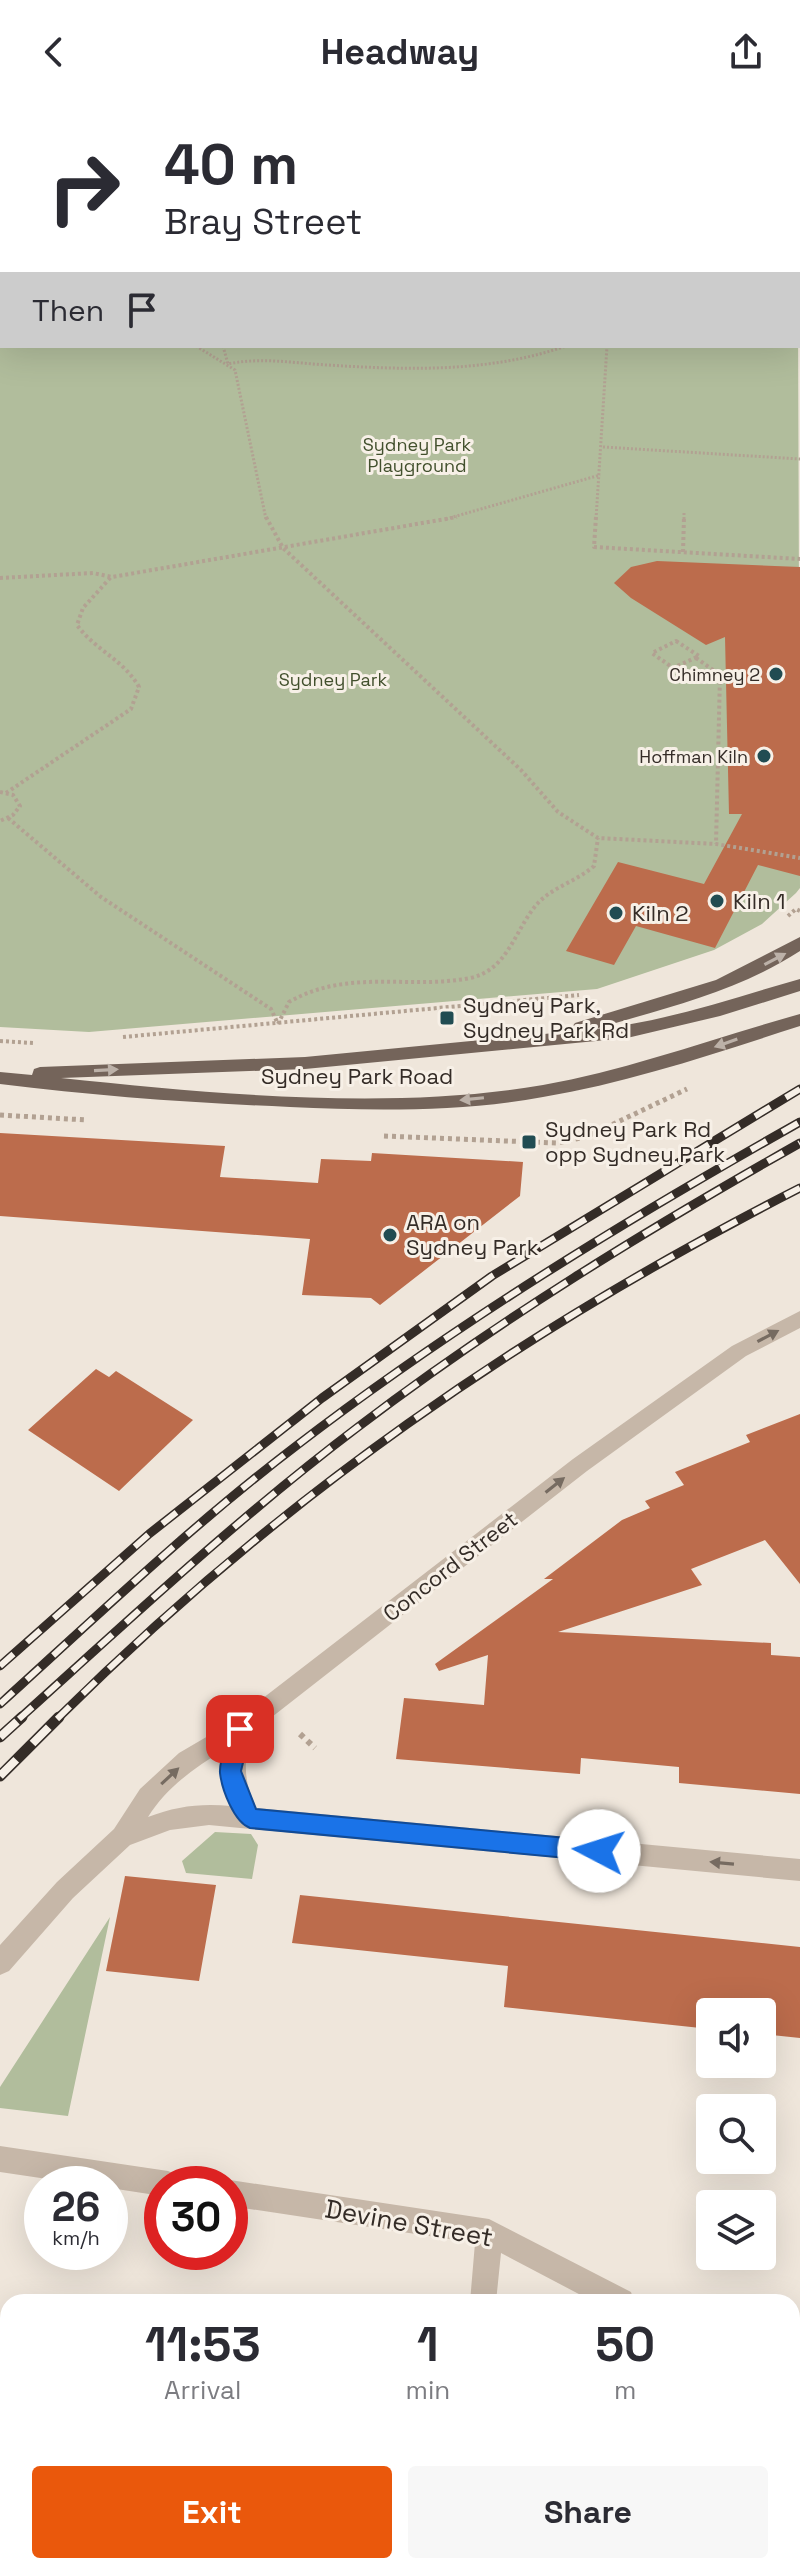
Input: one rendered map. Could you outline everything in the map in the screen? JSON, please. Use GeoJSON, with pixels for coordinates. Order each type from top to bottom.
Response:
{"type":"FeatureCollection","features":[{"type":"Feature","properties":{"kind":"main road","name":"Sydney Park Road"},"geometry":{"type":"LineString","coordinates":[[543,1039],[697,993],[748,973],[800,943]]}},
{"type":"Feature","properties":{"kind":"main road","name":"Sydney Park Road"},"geometry":{"type":"LineString","coordinates":[[0,1076],[305,1063],[627,1032],[670,1023],[800,985]]}},
{"type":"Feature","properties":{"kind":"main road","name":"Sydney Park Road"},"geometry":{"type":"LineString","coordinates":[[0,1076],[101,1090],[243,1099],[394,1105],[462,1101],[603,1079],[666,1064],[800,1020]]}},
{"type":"Feature","properties":{"kind":"street","name":"Concord Street"},"geometry":{"type":"LineString","coordinates":[[122,1837],[148,1796],[187,1760],[240,1729],[580,1465],[739,1351],[800,1319]]}},
{"type":"Feature","properties":{"kind":"street"},"geometry":{"type":"LineString","coordinates":[[240,1729],[230,1771],[237,1795],[250,1818]]}},
{"type":"Feature","properties":{"kind":"street"},"geometry":{"type":"LineString","coordinates":[[0,1963],[65,1890],[122,1837],[189,1815],[250,1818],[800,1870]]}},
{"type":"Feature","properties":{"kind":"street"},"geometry":{"type":"LineString","coordinates":[[0,2159],[144,2180]]}},
{"type":"Feature","properties":{"kind":"street","name":"Devine Street"},"geometry":{"type":"LineString","coordinates":[[248,2196],[489,2232],[606,2294]]}},
{"type":"Feature","properties":{"kind":"street"},"geometry":{"type":"LineString","coordinates":[[484,2294],[489,2232]]}},
{"type":"Feature","properties":{"kind":"path"},"geometry":{"type":"LineString","coordinates":[[200,348],[235,370],[266,519],[283,548],[521,770],[558,812],[598,838],[716,844],[800,858]]}},
{"type":"Feature","properties":{"kind":"path"},"geometry":{"type":"LineString","coordinates":[[224,348],[228,364]]}},
{"type":"Feature","properties":{"kind":"path"},"geometry":{"type":"LineString","coordinates":[[228,364],[283,359],[367,367],[488,365],[528,359],[560,348]]}},
{"type":"Feature","properties":{"kind":"path"},"geometry":{"type":"LineString","coordinates":[[607,348],[603,447],[594,547],[800,559]]}},
{"type":"Feature","properties":{"kind":"path"},"geometry":{"type":"LineString","coordinates":[[603,447],[800,459]]}},
{"type":"Feature","properties":{"kind":"path"},"geometry":{"type":"LineString","coordinates":[[0,578],[93,573],[112,577],[283,548],[466,516],[600,475]]}},
{"type":"Feature","properties":{"kind":"path"},"geometry":{"type":"LineString","coordinates":[[683,552],[684,512]]}},
{"type":"Feature","properties":{"kind":"path"},"geometry":{"type":"LineString","coordinates":[[3,792],[131,709],[139,687],[133,672],[87,642],[77,625],[83,608],[112,577]]}},
{"type":"Feature","properties":{"kind":"path"},"geometry":{"type":"LineString","coordinates":[[676,641],[699,656],[696,658],[673,668],[652,653],[676,641]]}},
{"type":"Feature","properties":{"kind":"path"},"geometry":{"type":"LineString","coordinates":[[696,658],[720,675],[716,844]]}},
{"type":"Feature","properties":{"kind":"path"},"geometry":{"type":"LineString","coordinates":[[0,821],[20,806],[17,798],[3,792]]}},
{"type":"Feature","properties":{"kind":"path"},"geometry":{"type":"LineString","coordinates":[[8,818],[53,863],[118,911],[271,1009],[278,1024]]}},
{"type":"Feature","properties":{"kind":"path"},"geometry":{"type":"LineString","coordinates":[[278,1024],[287,1003],[306,992],[344,983],[471,978],[491,971],[504,960],[529,912],[547,894],[575,882],[594,866],[598,838]]}},
{"type":"Feature","properties":{"kind":"path"},"geometry":{"type":"LineString","coordinates":[[785,918],[798,910]]}},
{"type":"Feature","properties":{"kind":"path"},"geometry":{"type":"LineString","coordinates":[[109,1038],[580,995]]}},
{"type":"Feature","properties":{"kind":"path"},"geometry":{"type":"LineString","coordinates":[[0,1041],[46,1044]]}},
{"type":"Feature","properties":{"kind":"path"},"geometry":{"type":"LineString","coordinates":[[370,1135],[556,1143],[586,1137],[639,1111]]}},
{"type":"Feature","properties":{"kind":"path"},"geometry":{"type":"LineString","coordinates":[[300,1734],[315,1748]]}},
{"type":"Feature","properties":{"kind":"green space","name":"Sydney Park"},"geometry":{"type":"Polygon","coordinates":[[[0,348],[798,348],[800,888],[762,924],[714,950],[597,989],[89,1032],[0,1027],[0,348]]]}},
{"type":"Feature","properties":{"kind":"green space"},"geometry":{"type":"Polygon","coordinates":[[[215,1832],[251,1834],[258,1845],[252,1879],[186,1873],[182,1861],[215,1832]]]}},
{"type":"Feature","properties":{"kind":"green space"},"geometry":{"type":"Polygon","coordinates":[[[110,1917],[68,2116],[0,2108],[0,2087],[110,1917]]]}},
{"type":"Feature","properties":{"kind":"building"},"geometry":{"type":"Polygon","coordinates":[[[657,561],[800,567],[800,876],[758,865],[715,948],[636,926],[614,965],[566,951],[618,862],[704,884],[742,814],[729,814],[725,637],[706,645],[631,598],[614,583],[631,567],[657,561]]]}},
{"type":"Feature","properties":{"kind":"building"},"geometry":{"type":"Polygon","coordinates":[[[0,1133],[225,1146],[220,1177],[318,1183],[321,1159],[371,1161],[372,1153],[523,1162],[520,1196],[380,1305],[371,1298],[302,1295],[310,1239],[0,1216],[0,1133]]]}},
{"type":"Feature","properties":{"kind":"building"},"geometry":{"type":"Polygon","coordinates":[[[96,1369],[109,1377],[116,1371],[193,1420],[119,1491],[28,1430],[96,1369]]]}},
{"type":"Feature","properties":{"kind":"building"},"geometry":{"type":"Polygon","coordinates":[[[800,1414],[800,1584],[765,1540],[691,1569],[702,1585],[558,1632],[771,1643],[771,1655],[800,1657],[800,1794],[679,1783],[679,1767],[581,1758],[580,1774],[396,1759],[404,1698],[484,1705],[488,1655],[439,1671],[435,1664],[553,1579],[544,1579],[622,1520],[650,1508],[645,1501],[684,1485],[675,1472],[750,1442],[746,1435],[800,1414]]]}},
{"type":"Feature","properties":{"kind":"building"},"geometry":{"type":"Polygon","coordinates":[[[125,1876],[216,1885],[199,1981],[106,1971],[125,1876]]]}},
{"type":"Feature","properties":{"kind":"building"},"geometry":{"type":"Polygon","coordinates":[[[300,1895],[800,1947],[800,2038],[776,2035],[776,1998],[696,1998],[696,2028],[504,2007],[508,1966],[292,1943],[300,1895]]]}},
{"type":"Feature","properties":{"kind":"railway"},"geometry":{"type":"LineString","coordinates":[[0,1666],[149,1534],[322,1398],[492,1276],[800,1089]]}},
{"type":"Feature","properties":{"kind":"railway"},"geometry":{"type":"LineString","coordinates":[[0,1704],[220,1507],[356,1401],[542,1275],[800,1122]]}},
{"type":"Feature","properties":{"kind":"railway"},"geometry":{"type":"LineString","coordinates":[[19,1719],[228,1533],[358,1427],[519,1313],[686,1209],[800,1143]]}},
{"type":"Feature","properties":{"kind":"railway"},"geometry":{"type":"LineString","coordinates":[[57,1719],[228,1563],[317,1491],[408,1424],[501,1360],[598,1300],[800,1188]]}},
{"type":"Feature","properties":{"kind":"railway"},"geometry":{"type":"LineString","coordinates":[[0,1737],[22,1717]]}},
{"type":"Feature","properties":{"kind":"railway"},"geometry":{"type":"LineString","coordinates":[[0,1776],[57,1719]]}},
{"type":"Feature","properties":{"kind":"place","name":"Chimney 2"},"geometry":{"type":"Point","coordinates":[776,674]}},
{"type":"Feature","properties":{"kind":"place","name":"Hoffman Kiln"},"geometry":{"type":"Point","coordinates":[764,756]}},
{"type":"Feature","properties":{"kind":"place","name":"Kiln 1"},"geometry":{"type":"Point","coordinates":[717,901]}},
{"type":"Feature","properties":{"kind":"place","name":"Kiln 2"},"geometry":{"type":"Point","coordinates":[616,913]}},
{"type":"Feature","properties":{"kind":"place","name":"Sydney Park, Sydney Park Rd"},"geometry":{"type":"Point","coordinates":[447,1018]}},
{"type":"Feature","properties":{"kind":"place","name":"Sydney Park Rd opp Sydney Park"},"geometry":{"type":"Point","coordinates":[529,1142]}},
{"type":"Feature","properties":{"kind":"place","name":"ARA on Sydney Park"},"geometry":{"type":"Point","coordinates":[390,1235]}},
{"type":"Feature","properties":{"kind":"route"},"geometry":{"type":"LineString","coordinates":[[240,1729],[230,1771],[237,1795],[250,1818],[599,1851]]}},
{"type":"Feature","properties":{"kind":"park label","name":"Sydney Park Playground"},"geometry":{"type":"Point","coordinates":[417,454]}}]}
